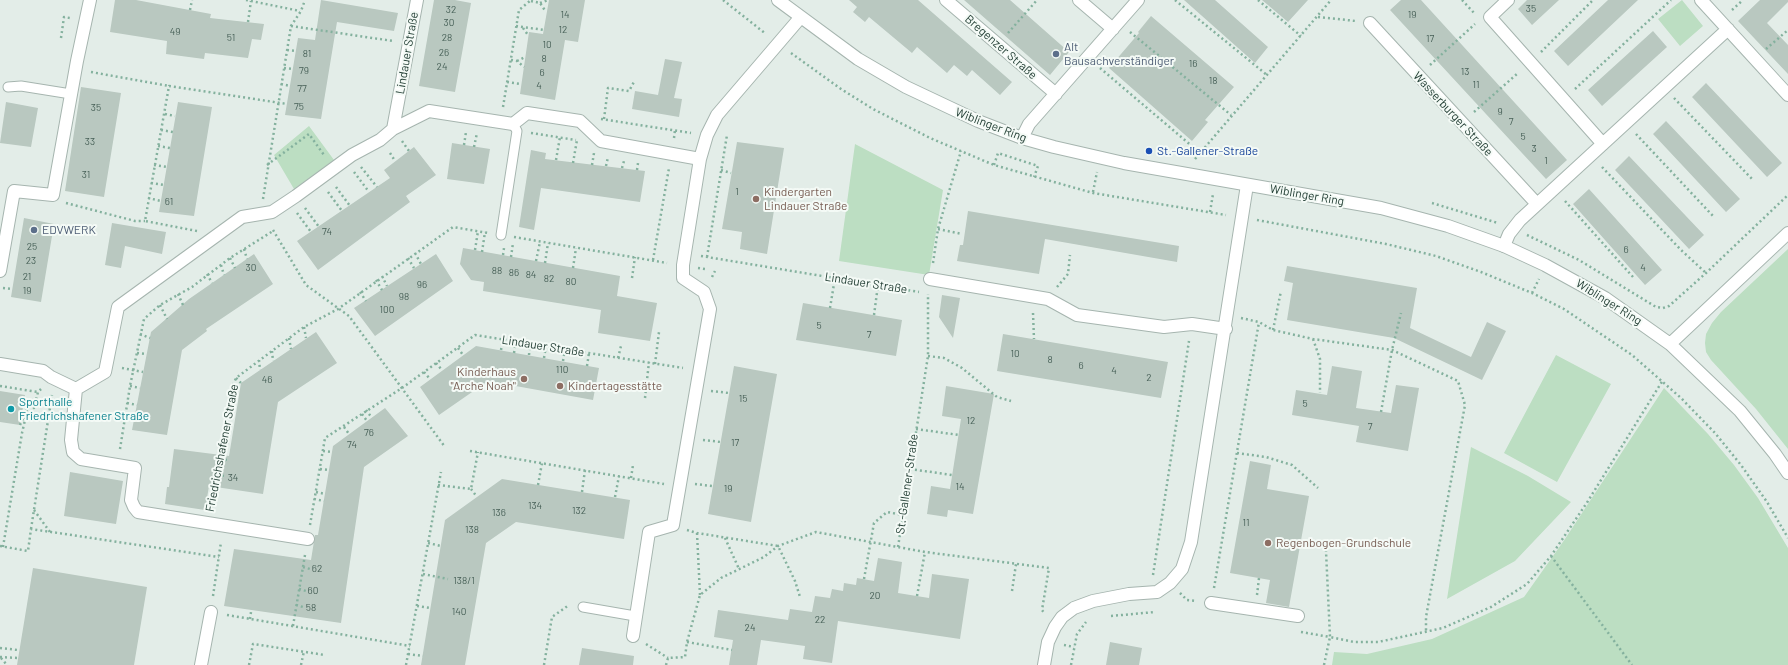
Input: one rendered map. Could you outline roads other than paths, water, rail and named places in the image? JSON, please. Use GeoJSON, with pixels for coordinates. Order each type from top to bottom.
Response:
{"type":"FeatureCollection","features":[{"type":"Feature","properties":{"kind":"street"},"geometry":{"type":"LineString","coordinates":[[0,271],[14,192],[53,195],[84,21],[90,0]]}},
{"type":"Feature","properties":{"kind":"street","name":"Lindauer Straße"},"geometry":{"type":"LineString","coordinates":[[393,129],[417,0]]}},
{"type":"Feature","properties":{"kind":"street","name":"Wiblinger Ring"},"geometry":{"type":"LineString","coordinates":[[778,0],[800,18],[858,59],[906,87],[978,122],[1022,138],[1100,158],[1395,212],[1448,226],[1504,246],[1579,282],[1629,313],[1670,344],[1740,411],[1775,454],[1788,473]]}},
{"type":"Feature","properties":{"kind":"street","name":"Bregenzer Straße"},"geometry":{"type":"LineString","coordinates":[[946,0],[1056,94]]}},
{"type":"Feature","properties":{"kind":"street"},"geometry":{"type":"LineString","coordinates":[[1079,0],[1116,26]]}},
{"type":"Feature","properties":{"kind":"street"},"geometry":{"type":"LineString","coordinates":[[1022,138],[1029,124],[1138,0]]}},
{"type":"Feature","properties":{"kind":"street"},"geometry":{"type":"LineString","coordinates":[[1508,0],[1490,17],[1603,144]]}},
{"type":"Feature","properties":{"kind":"street"},"geometry":{"type":"LineString","coordinates":[[1702,0],[1788,95]]}},
{"type":"Feature","properties":{"kind":"street"},"geometry":{"type":"LineString","coordinates":[[633,636],[649,532],[673,526],[710,309],[704,292],[683,278],[700,158],[707,135],[717,116],[800,18]]}},
{"type":"Feature","properties":{"kind":"street","name":"Wasserburger Straße"},"geometry":{"type":"LineString","coordinates":[[1370,23],[1537,204]]}},
{"type":"Feature","properties":{"kind":"street"},"geometry":{"type":"LineString","coordinates":[[1504,246],[1512,229],[1537,204],[1728,29]]}},
{"type":"Feature","properties":{"kind":"street"},"geometry":{"type":"LineString","coordinates":[[0,364],[43,371],[53,378],[76,389],[105,372],[118,306],[210,238],[242,217],[272,212],[293,199],[348,158],[380,140],[393,129],[429,111],[500,123],[515,128],[527,113],[580,121],[601,141],[700,158]]}},
{"type":"Feature","properties":{"kind":"street"},"geometry":{"type":"LineString","coordinates":[[1044,665],[1048,642],[1055,627],[1062,617],[1074,608],[1093,601],[1129,594],[1157,592],[1170,583],[1182,569],[1191,542],[1226,329],[1247,185]]}},
{"type":"Feature","properties":{"kind":"street"},"geometry":{"type":"LineString","coordinates":[[1670,344],[1788,233]]}},
{"type":"Feature","properties":{"kind":"street"},"geometry":{"type":"LineString","coordinates":[[930,279],[968,287],[1048,299],[1077,315],[1164,327],[1192,324],[1226,329]]}},
{"type":"Feature","properties":{"kind":"street","name":"Friedrichshafener Straße"},"geometry":{"type":"LineString","coordinates":[[76,389],[71,440],[73,452],[82,459],[135,468],[131,500],[138,512],[308,539]]}},
{"type":"Feature","properties":{"kind":"street"},"geometry":{"type":"LineString","coordinates":[[1211,603],[1298,616]]}},
{"type":"Feature","properties":{"kind":"street"},"geometry":{"type":"LineString","coordinates":[[201,665],[211,612]]}},
{"type":"Feature","properties":{"kind":"lane"},"geometry":{"type":"LineString","coordinates":[[8,87],[21,86],[71,94]]}},
{"type":"Feature","properties":{"kind":"lane"},"geometry":{"type":"LineString","coordinates":[[501,235],[515,128]]}},
{"type":"Feature","properties":{"kind":"lane"},"geometry":{"type":"LineString","coordinates":[[583,607],[635,616]]}},
{"type":"Feature","properties":{"kind":"place","name":"Alt Bausachverständiger"},"geometry":{"type":"Point","coordinates":[1056,54]}},
{"type":"Feature","properties":{"kind":"place","name":"St.-Gallener-Straße"},"geometry":{"type":"Point","coordinates":[1149,151]}},
{"type":"Feature","properties":{"kind":"place","name":"Kindergarten Lindauer Straße"},"geometry":{"type":"Point","coordinates":[756,199]}},
{"type":"Feature","properties":{"kind":"place","name":"EDVWERK"},"geometry":{"type":"Point","coordinates":[34,230]}},
{"type":"Feature","properties":{"kind":"place","name":"Kinderhaus \"Arche Noah\""},"geometry":{"type":"Point","coordinates":[524,379]}},
{"type":"Feature","properties":{"kind":"place","name":"Kindertagesstätte"},"geometry":{"type":"Point","coordinates":[560,386]}},
{"type":"Feature","properties":{"kind":"place","name":"Sporthalle Friedrichshafener Straße"},"geometry":{"type":"Point","coordinates":[11,409]}},
{"type":"Feature","properties":{"kind":"place","name":"Regenbogen-Grundschule"},"geometry":{"type":"Point","coordinates":[1268,543]}}]}
